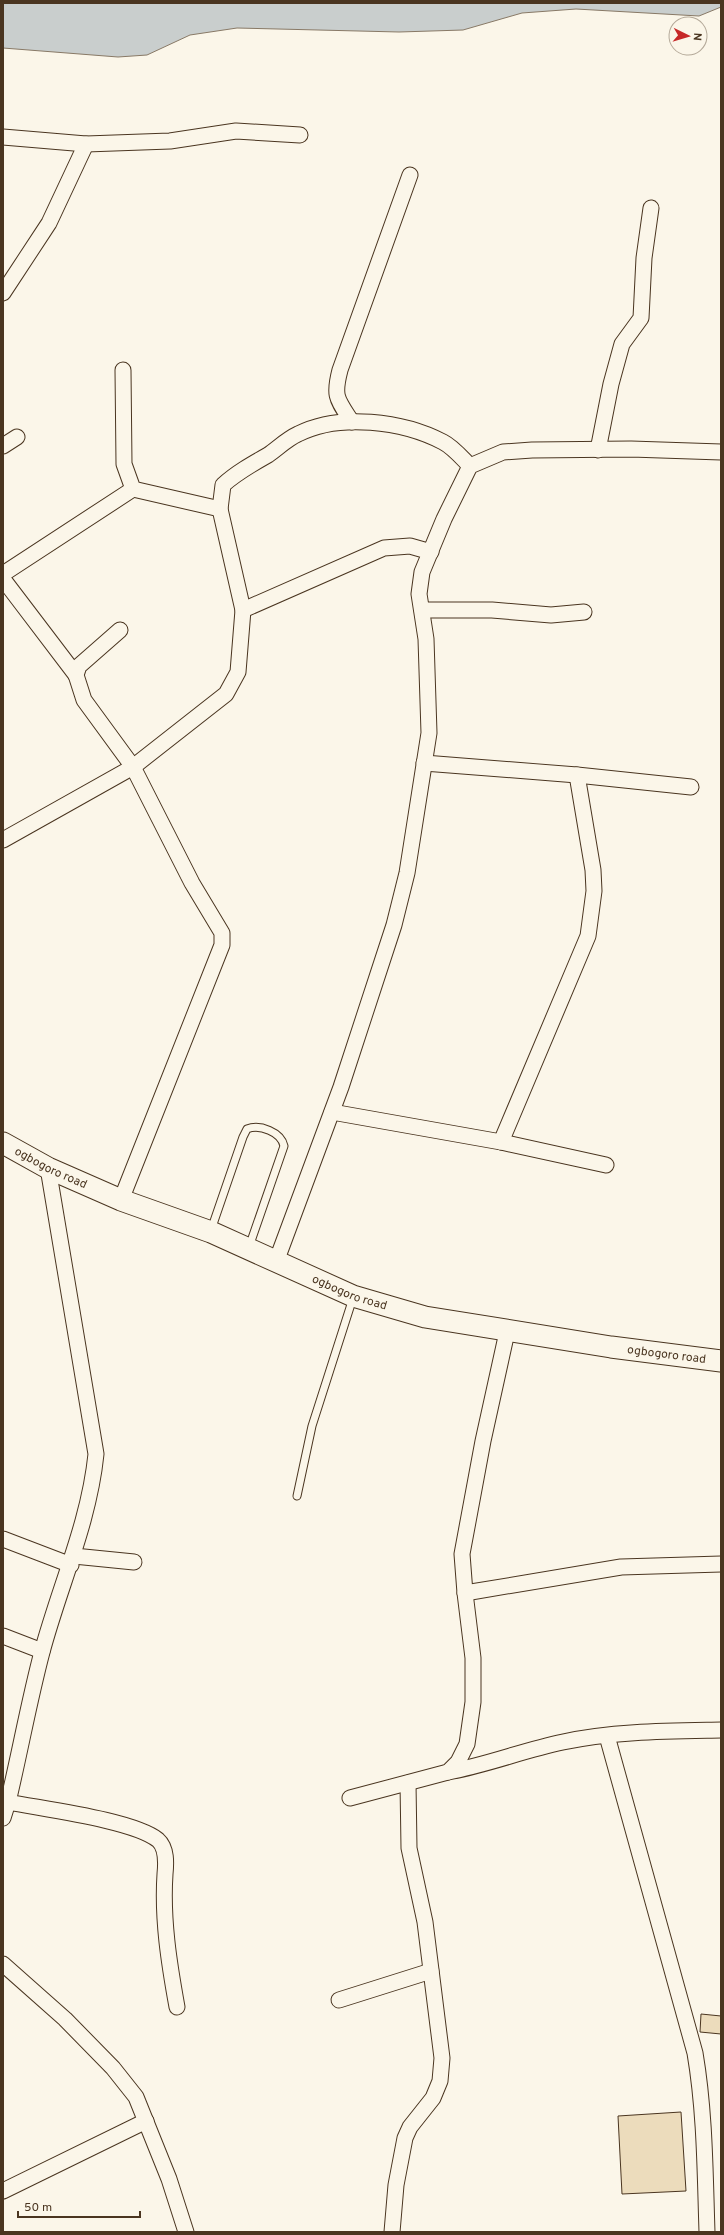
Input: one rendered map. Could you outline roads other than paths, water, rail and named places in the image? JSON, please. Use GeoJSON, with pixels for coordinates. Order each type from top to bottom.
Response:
{"type":"FeatureCollection","features":[{"type":"Feature","properties":{"kind":"street"},"geometry":{"type":"LineString","coordinates":[[3,137],[86,144],[170,141],[236,131],[300,135]]}},
{"type":"Feature","properties":{"kind":"street"},"geometry":{"type":"LineString","coordinates":[[3,293],[49,223],[86,144]]}},
{"type":"Feature","properties":{"kind":"street"},"geometry":{"type":"LineString","coordinates":[[352,422],[339,403],[336,389],[343,362],[410,175]]}},
{"type":"Feature","properties":{"kind":"street"},"geometry":{"type":"LineString","coordinates":[[598,450],[613,375],[622,344],[641,318],[644,258],[651,208]]}},
{"type":"Feature","properties":{"kind":"street"},"geometry":{"type":"LineString","coordinates":[[123,370],[124,464],[132,489]]}},
{"type":"Feature","properties":{"kind":"street"},"geometry":{"type":"LineString","coordinates":[[3,840],[133,767],[226,694],[238,672],[243,610],[220,509],[222,485],[234,475],[298,434],[323,425],[352,422],[376,422],[409,429],[444,442],[470,466]]}},
{"type":"Feature","properties":{"kind":"street"},"geometry":{"type":"LineString","coordinates":[[3,446],[17,437]]}},
{"type":"Feature","properties":{"kind":"street"},"geometry":{"type":"LineString","coordinates":[[276,1262],[332,1112],[394,925],[407,873],[429,733],[426,639],[419,594],[422,572],[444,518],[470,466],[503,452],[598,450],[721,452]]}},
{"type":"Feature","properties":{"kind":"street"},"geometry":{"type":"LineString","coordinates":[[3,574],[132,489],[220,509]]}},
{"type":"Feature","properties":{"kind":"street"},"geometry":{"type":"LineString","coordinates":[[243,610],[384,548],[410,546],[431,552]]}},
{"type":"Feature","properties":{"kind":"street"},"geometry":{"type":"LineString","coordinates":[[3,579],[76,675],[84,700],[133,767],[192,883],[222,933],[222,945],[121,1200]]}},
{"type":"Feature","properties":{"kind":"street"},"geometry":{"type":"LineString","coordinates":[[422,610],[492,610],[551,615],[584,612]]}},
{"type":"Feature","properties":{"kind":"street"},"geometry":{"type":"LineString","coordinates":[[76,675],[79,666],[120,630]]}},
{"type":"Feature","properties":{"kind":"street"},"geometry":{"type":"LineString","coordinates":[[424,764],[577,775],[691,787]]}},
{"type":"Feature","properties":{"kind":"street"},"geometry":{"type":"LineString","coordinates":[[501,1142],[588,936],[594,891],[593,870],[577,775]]}},
{"type":"Feature","properties":{"kind":"street"},"geometry":{"type":"LineString","coordinates":[[332,1112],[501,1142],[606,1166]]}},
{"type":"Feature","properties":{"kind":"street","name":"ogbogoro road"},"geometry":{"type":"LineString","coordinates":[[3,1143],[48,1168],[121,1200],[211,1232],[248,1250],[353,1296],[425,1317],[507,1332],[721,1361]]}},
{"type":"Feature","properties":{"kind":"street"},"geometry":{"type":"LineString","coordinates":[[3,1818],[8,1802],[42,1651],[72,1561],[94,1480],[96,1454],[48,1168]]}},
{"type":"Feature","properties":{"kind":"street"},"geometry":{"type":"LineString","coordinates":[[448,1772],[458,1762],[467,1744],[473,1702],[473,1658],[462,1554],[483,1441],[507,1332]]}},
{"type":"Feature","properties":{"kind":"street"},"geometry":{"type":"LineString","coordinates":[[3,1539],[72,1561],[134,1562]]}},
{"type":"Feature","properties":{"kind":"street"},"geometry":{"type":"LineString","coordinates":[[465,1593],[621,1567],[721,1564]]}},
{"type":"Feature","properties":{"kind":"street"},"geometry":{"type":"LineString","coordinates":[[3,1636],[42,1651]]}},
{"type":"Feature","properties":{"kind":"street"},"geometry":{"type":"LineString","coordinates":[[350,1798],[448,1772],[473,1768],[563,1742],[655,1731],[721,1730]]}},
{"type":"Feature","properties":{"kind":"street"},"geometry":{"type":"LineString","coordinates":[[607,1736],[694,2053],[704,2118],[707,2232]]}},
{"type":"Feature","properties":{"kind":"street"},"geometry":{"type":"LineString","coordinates":[[392,2232],[396,2185],[405,2138],[410,2126],[433,2098],[440,2081],[442,2058],[424,1922],[409,1848],[408,1783]]}},
{"type":"Feature","properties":{"kind":"street"},"geometry":{"type":"LineString","coordinates":[[8,1802],[113,1822],[146,1834],[158,1841],[164,1850],[166,1863],[164,1913],[167,1953],[177,2007]]}},
{"type":"Feature","properties":{"kind":"street"},"geometry":{"type":"LineString","coordinates":[[3,1964],[65,2019],[113,2068],[136,2097],[169,2179],[186,2232]]}},
{"type":"Feature","properties":{"kind":"street"},"geometry":{"type":"LineString","coordinates":[[339,2000],[431,1971]]}},
{"type":"Feature","properties":{"kind":"street"},"geometry":{"type":"LineString","coordinates":[[3,2191],[146,2121]]}},
{"type":"Feature","properties":{"kind":"lane"},"geometry":{"type":"LineString","coordinates":[[211,1232],[243,1137],[248,1129],[261,1127],[279,1136],[284,1146],[248,1250]]}},
{"type":"Feature","properties":{"kind":"lane"},"geometry":{"type":"LineString","coordinates":[[297,1496],[312,1426],[353,1296]]}}]}
